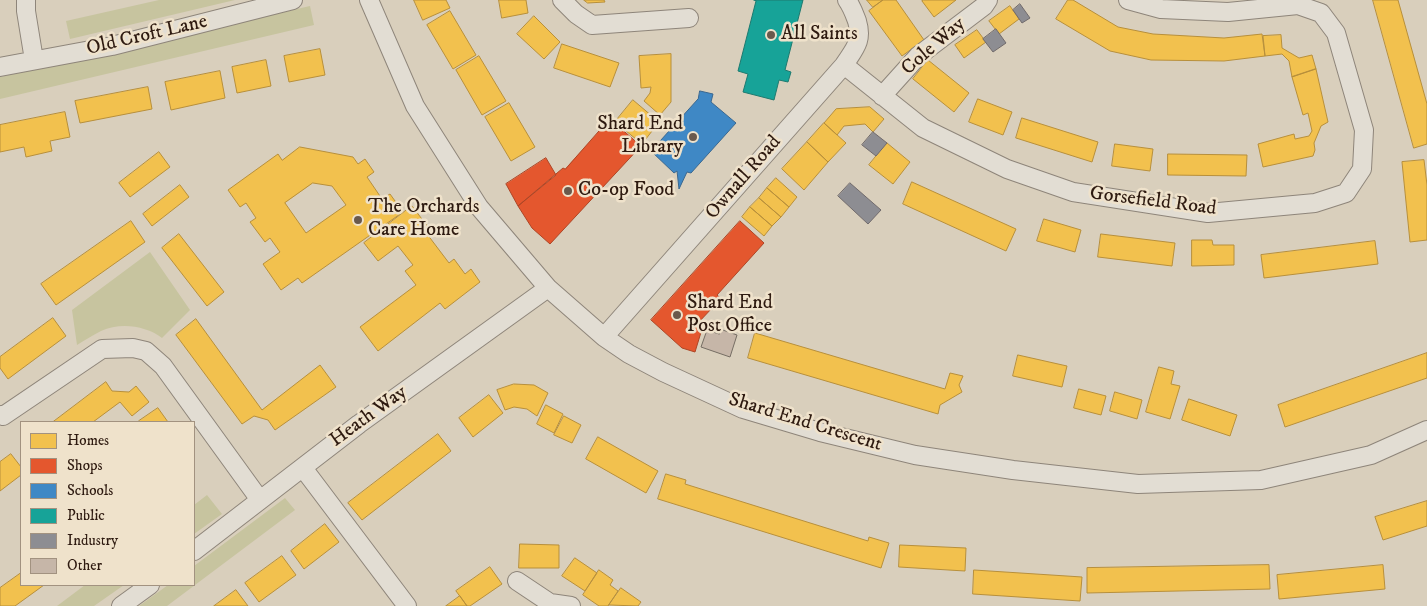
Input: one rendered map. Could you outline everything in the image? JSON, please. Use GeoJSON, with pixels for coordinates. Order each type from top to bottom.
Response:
{"type":"FeatureCollection","features":[{"type":"Feature","properties":{"kind":"street"},"geometry":{"type":"LineString","coordinates":[[26,0],[34,60]]}},
{"type":"Feature","properties":{"kind":"street","name":"Old Croft Lane"},"geometry":{"type":"LineString","coordinates":[[0,67],[112,46],[292,0]]}},
{"type":"Feature","properties":{"kind":"street","name":"Shard End Crescent"},"geometry":{"type":"LineString","coordinates":[[369,0],[415,106],[480,208],[548,288],[604,338],[663,372],[744,409],[820,432],[915,454],[1023,471],[1138,484],[1261,480],[1371,455],[1427,430]]}},
{"type":"Feature","properties":{"kind":"street"},"geometry":{"type":"LineString","coordinates":[[562,0],[576,14],[592,25],[688,18]]}},
{"type":"Feature","properties":{"kind":"street","name":"Cole Way"},"geometry":{"type":"LineString","coordinates":[[882,96],[918,56],[984,6],[988,0]]}},
{"type":"Feature","properties":{"kind":"street","name":"Gorsefield Road"},"geometry":{"type":"LineString","coordinates":[[844,65],[923,128],[1006,169],[1073,192],[1208,213],[1315,203],[1346,193],[1362,169],[1364,130],[1336,33],[1321,13],[1298,5],[1228,12],[1161,9],[1128,0]]}},
{"type":"Feature","properties":{"kind":"street","name":"Ownall Road"},"geometry":{"type":"LineString","coordinates":[[604,338],[844,65],[857,44],[860,32],[849,4]]}},
{"type":"Feature","properties":{"kind":"street","name":"Heath Way"},"geometry":{"type":"LineString","coordinates":[[195,550],[359,424],[548,288]]}},
{"type":"Feature","properties":{"kind":"street"},"geometry":{"type":"LineString","coordinates":[[0,415],[3,416],[102,349],[133,348],[146,351],[163,366],[260,500]]}},
{"type":"Feature","properties":{"kind":"street"},"geometry":{"type":"LineString","coordinates":[[303,468],[407,606]]}},
{"type":"Feature","properties":{"kind":"street"},"geometry":{"type":"LineString","coordinates":[[517,581],[550,603],[571,606]]}},
{"type":"Feature","properties":{"kind":"street"},"geometry":{"type":"LineString","coordinates":[[121,606],[149,586]]}},
{"type":"Feature","properties":{"kind":"shaded area"},"geometry":{"type":"Polygon","coordinates":[[[159,0],[235,0],[70,39],[66,21],[159,0]]]}},
{"type":"Feature","properties":{"kind":"shaded area"},"geometry":{"type":"Polygon","coordinates":[[[310,6],[314,25],[0,99],[0,77],[310,6]]]}},
{"type":"Feature","properties":{"kind":"shaded area"},"geometry":{"type":"Polygon","coordinates":[[[150,252],[190,310],[162,338],[141,328],[125,326],[101,331],[77,345],[72,310],[150,252]]]}},
{"type":"Feature","properties":{"kind":"shaded area"},"geometry":{"type":"Polygon","coordinates":[[[207,495],[222,514],[195,533],[195,504],[207,495]]]}},
{"type":"Feature","properties":{"kind":"shaded area"},"geometry":{"type":"Polygon","coordinates":[[[285,498],[295,510],[195,585],[195,565],[285,498]]]}},
{"type":"Feature","properties":{"kind":"shaded area"},"geometry":{"type":"Polygon","coordinates":[[[84,586],[123,586],[94,606],[57,606],[84,586]]]}},
{"type":"Feature","properties":{"kind":"shaded area"},"geometry":{"type":"Polygon","coordinates":[[[167,586],[194,586],[167,606],[139,606],[167,586]]]}},
{"type":"Feature","properties":{"kind":"building: Homes"},"geometry":{"type":"Polygon","coordinates":[[[414,0],[446,0],[450,8],[423,20],[414,0]]]}},
{"type":"Feature","properties":{"kind":"building: Homes"},"geometry":{"type":"Polygon","coordinates":[[[499,0],[526,0],[528,13],[502,18],[499,0]]]}},
{"type":"Feature","properties":{"kind":"building: Homes"},"geometry":{"type":"Polygon","coordinates":[[[584,0],[604,0],[605,2],[588,3],[584,0]]]}},
{"type":"Feature","properties":{"kind":"building: Homes"},"geometry":{"type":"Polygon","coordinates":[[[867,0],[883,0],[873,7],[867,0]]]}},
{"type":"Feature","properties":{"kind":"building: Homes"},"geometry":{"type":"Polygon","coordinates":[[[883,0],[896,0],[924,40],[902,56],[869,11],[883,0]]]}},
{"type":"Feature","properties":{"kind":"building: Homes"},"geometry":{"type":"Polygon","coordinates":[[[956,0],[934,17],[922,1],[956,0]]]}},
{"type":"Feature","properties":{"kind":"building: Homes"},"geometry":{"type":"Polygon","coordinates":[[[1068,0],[1073,0],[1118,27],[1153,34],[1224,38],[1262,34],[1265,56],[1224,61],[1151,60],[1110,51],[1056,19],[1068,0]]]}},
{"type":"Feature","properties":{"kind":"building: Homes"},"geometry":{"type":"Polygon","coordinates":[[[1373,0],[1398,0],[1427,104],[1427,144],[1414,148],[1373,0]]]}},
{"type":"Feature","properties":{"kind":"building: Homes"},"geometry":{"type":"Polygon","coordinates":[[[1010,6],[1019,19],[999,34],[989,21],[1010,6]]]}},
{"type":"Feature","properties":{"kind":"building: Homes"},"geometry":{"type":"Polygon","coordinates":[[[450,11],[476,55],[453,69],[427,25],[450,11]]]}},
{"type":"Feature","properties":{"kind":"building: Homes"},"geometry":{"type":"Polygon","coordinates":[[[534,16],[560,42],[544,59],[517,34],[534,16]]]}},
{"type":"Feature","properties":{"kind":"building: Homes"},"geometry":{"type":"Polygon","coordinates":[[[977,30],[986,42],[964,58],[955,45],[977,30]]]}},
{"type":"Feature","properties":{"kind":"building: Homes"},"geometry":{"type":"Polygon","coordinates":[[[1281,35],[1282,48],[1299,58],[1312,55],[1316,69],[1292,77],[1289,61],[1282,54],[1265,56],[1263,36],[1281,35]]]}},
{"type":"Feature","properties":{"kind":"building: Homes"},"geometry":{"type":"Polygon","coordinates":[[[562,44],[619,63],[610,87],[554,68],[562,44]]]}},
{"type":"Feature","properties":{"kind":"building: Homes"},"geometry":{"type":"Polygon","coordinates":[[[320,49],[325,75],[289,82],[284,56],[320,49]]]}},
{"type":"Feature","properties":{"kind":"building: Homes"},"geometry":{"type":"Polygon","coordinates":[[[671,54],[671,102],[660,115],[644,101],[650,93],[651,87],[641,88],[639,56],[671,54]]]}},
{"type":"Feature","properties":{"kind":"building: Homes"},"geometry":{"type":"Polygon","coordinates":[[[479,56],[506,101],[482,115],[456,70],[479,56]]]}},
{"type":"Feature","properties":{"kind":"building: Homes"},"geometry":{"type":"Polygon","coordinates":[[[266,60],[271,86],[237,93],[232,67],[266,60]]]}},
{"type":"Feature","properties":{"kind":"building: Homes"},"geometry":{"type":"Polygon","coordinates":[[[928,60],[969,93],[954,112],[913,79],[928,60]]]}},
{"type":"Feature","properties":{"kind":"building: Homes"},"geometry":{"type":"Polygon","coordinates":[[[1316,69],[1328,122],[1321,126],[1314,143],[1315,150],[1313,156],[1263,167],[1258,144],[1294,134],[1295,139],[1309,136],[1312,131],[1308,113],[1303,115],[1292,77],[1316,69]]]}},
{"type":"Feature","properties":{"kind":"building: Homes"},"geometry":{"type":"Polygon","coordinates":[[[220,71],[225,98],[171,110],[165,82],[220,71]]]}},
{"type":"Feature","properties":{"kind":"building: Homes"},"geometry":{"type":"Polygon","coordinates":[[[148,87],[152,109],[80,123],[75,101],[148,87]]]}},
{"type":"Feature","properties":{"kind":"building: Homes"},"geometry":{"type":"Polygon","coordinates":[[[978,99],[1012,112],[1003,135],[969,122],[978,99]]]}},
{"type":"Feature","properties":{"kind":"building: Homes"},"geometry":{"type":"Polygon","coordinates":[[[633,100],[659,122],[642,144],[615,122],[633,100]]]}},
{"type":"Feature","properties":{"kind":"building: Homes"},"geometry":{"type":"Polygon","coordinates":[[[509,103],[535,147],[511,161],[485,117],[509,103]]]}},
{"type":"Feature","properties":{"kind":"building: Homes"},"geometry":{"type":"Polygon","coordinates":[[[870,107],[884,119],[873,132],[865,124],[844,126],[837,135],[824,123],[836,109],[870,107]]]}},
{"type":"Feature","properties":{"kind":"building: Homes"},"geometry":{"type":"Polygon","coordinates":[[[65,112],[70,137],[50,141],[52,151],[26,157],[24,147],[0,152],[0,125],[65,112]]]}},
{"type":"Feature","properties":{"kind":"building: Homes"},"geometry":{"type":"Polygon","coordinates":[[[1022,118],[1098,142],[1092,162],[1016,138],[1022,118]]]}},
{"type":"Feature","properties":{"kind":"building: Homes"},"geometry":{"type":"Polygon","coordinates":[[[824,123],[846,143],[828,162],[807,142],[824,123]]]}},
{"type":"Feature","properties":{"kind":"building: Homes"},"geometry":{"type":"Polygon","coordinates":[[[807,142],[828,162],[804,190],[782,169],[807,142]]]}},
{"type":"Feature","properties":{"kind":"building: Homes"},"geometry":{"type":"Polygon","coordinates":[[[887,143],[910,162],[893,184],[869,165],[887,143]]]}},
{"type":"Feature","properties":{"kind":"building: Homes"},"geometry":{"type":"Polygon","coordinates":[[[1115,144],[1153,149],[1150,171],[1112,166],[1115,144]]]}},
{"type":"Feature","properties":{"kind":"building: Homes","name":"The Orchards Care Home"},"geometry":{"type":"Polygon","coordinates":[[[300,147],[353,157],[358,164],[365,159],[374,172],[367,177],[382,199],[390,194],[403,212],[302,283],[298,278],[281,290],[263,264],[280,252],[270,238],[265,242],[250,222],[256,218],[246,203],[240,207],[228,190],[278,154],[282,160],[300,147]],[[313,183],[285,203],[306,233],[346,205],[332,186],[313,183]]]}},
{"type":"Feature","properties":{"kind":"building: Homes"},"geometry":{"type":"Polygon","coordinates":[[[159,152],[170,167],[130,197],[119,183],[159,152]]]}},
{"type":"Feature","properties":{"kind":"building: Homes"},"geometry":{"type":"Polygon","coordinates":[[[1168,154],[1247,155],[1246,176],[1168,175],[1168,154]]]}},
{"type":"Feature","properties":{"kind":"building: Homes"},"geometry":{"type":"Polygon","coordinates":[[[1424,160],[1427,185],[1427,240],[1410,242],[1402,162],[1424,160]]]}},
{"type":"Feature","properties":{"kind":"building: Homes"},"geometry":{"type":"Polygon","coordinates":[[[776,178],[797,197],[789,207],[767,188],[776,178]]]}},
{"type":"Feature","properties":{"kind":"building: Homes"},"geometry":{"type":"Polygon","coordinates":[[[912,182],[1016,229],[1006,251],[903,204],[912,182]]]}},
{"type":"Feature","properties":{"kind":"building: Homes"},"geometry":{"type":"Polygon","coordinates":[[[180,185],[189,197],[152,226],[143,214],[180,185]]]}},
{"type":"Feature","properties":{"kind":"building: Homes"},"geometry":{"type":"Polygon","coordinates":[[[767,188],[789,207],[781,217],[759,198],[767,188]]]}},
{"type":"Feature","properties":{"kind":"building: Homes"},"geometry":{"type":"Polygon","coordinates":[[[759,198],[781,217],[772,226],[750,207],[759,198]]]}},
{"type":"Feature","properties":{"kind":"building: Homes"},"geometry":{"type":"Polygon","coordinates":[[[412,206],[428,227],[424,230],[449,263],[454,259],[465,274],[471,269],[480,282],[445,309],[440,303],[378,351],[360,327],[416,285],[405,271],[413,265],[398,246],[378,261],[364,243],[412,206]]]}},
{"type":"Feature","properties":{"kind":"building: Homes"},"geometry":{"type":"Polygon","coordinates":[[[750,207],[772,226],[764,236],[742,217],[750,207]]]}},
{"type":"Feature","properties":{"kind":"building: Homes"},"geometry":{"type":"Polygon","coordinates":[[[1044,219],[1081,230],[1075,252],[1037,241],[1044,219]]]}},
{"type":"Feature","properties":{"kind":"building: Homes"},"geometry":{"type":"Polygon","coordinates":[[[131,221],[145,242],[56,305],[41,284],[131,221]]]}},
{"type":"Feature","properties":{"kind":"building: Homes"},"geometry":{"type":"Polygon","coordinates":[[[179,234],[224,292],[207,306],[162,248],[179,234]]]}},
{"type":"Feature","properties":{"kind":"building: Homes"},"geometry":{"type":"Polygon","coordinates":[[[1101,234],[1175,243],[1172,266],[1098,257],[1101,234]]]}},
{"type":"Feature","properties":{"kind":"building: Homes"},"geometry":{"type":"Polygon","coordinates":[[[1192,240],[1212,240],[1213,245],[1234,245],[1234,265],[1192,266],[1192,240]]]}},
{"type":"Feature","properties":{"kind":"building: Homes"},"geometry":{"type":"Polygon","coordinates":[[[1375,241],[1378,264],[1264,278],[1261,255],[1375,241]]]}},
{"type":"Feature","properties":{"kind":"building: Homes"},"geometry":{"type":"Polygon","coordinates":[[[53,318],[66,336],[8,379],[0,368],[0,357],[53,318]]]}},
{"type":"Feature","properties":{"kind":"building: Homes"},"geometry":{"type":"Polygon","coordinates":[[[196,319],[262,410],[320,365],[336,387],[275,430],[268,420],[254,416],[242,424],[176,335],[196,319]]]}},
{"type":"Feature","properties":{"kind":"building: Homes"},"geometry":{"type":"Polygon","coordinates":[[[755,333],[945,389],[950,373],[963,376],[959,385],[962,392],[940,405],[938,414],[748,358],[755,333]]]}},
{"type":"Feature","properties":{"kind":"building: Homes"},"geometry":{"type":"Polygon","coordinates":[[[1427,353],[1427,378],[1285,427],[1278,405],[1427,353]]]}},
{"type":"Feature","properties":{"kind":"building: Homes"},"geometry":{"type":"Polygon","coordinates":[[[1018,355],[1067,366],[1062,387],[1013,376],[1018,355]]]}},
{"type":"Feature","properties":{"kind":"building: Homes"},"geometry":{"type":"Polygon","coordinates":[[[1159,367],[1174,371],[1171,384],[1180,386],[1170,419],[1146,412],[1159,367]]]}},
{"type":"Feature","properties":{"kind":"building: Homes"},"geometry":{"type":"Polygon","coordinates":[[[106,382],[112,391],[129,392],[136,386],[149,402],[132,416],[120,402],[94,421],[54,421],[106,382]]]}},
{"type":"Feature","properties":{"kind":"building: Homes"},"geometry":{"type":"Polygon","coordinates":[[[514,384],[534,385],[548,393],[537,416],[527,409],[514,407],[505,410],[497,390],[514,384]]]}},
{"type":"Feature","properties":{"kind":"building: Homes"},"geometry":{"type":"Polygon","coordinates":[[[1079,389],[1106,396],[1101,415],[1074,408],[1079,389]]]}},
{"type":"Feature","properties":{"kind":"building: Homes"},"geometry":{"type":"Polygon","coordinates":[[[1115,392],[1142,400],[1137,419],[1110,411],[1115,392]]]}},
{"type":"Feature","properties":{"kind":"building: Homes"},"geometry":{"type":"Polygon","coordinates":[[[489,395],[503,413],[473,437],[459,418],[489,395]]]}},
{"type":"Feature","properties":{"kind":"building: Homes"},"geometry":{"type":"Polygon","coordinates":[[[1189,399],[1237,415],[1230,436],[1182,420],[1189,399]]]}},
{"type":"Feature","properties":{"kind":"building: Homes"},"geometry":{"type":"Polygon","coordinates":[[[546,405],[563,414],[554,433],[537,424],[546,405]]]}},
{"type":"Feature","properties":{"kind":"building: Homes"},"geometry":{"type":"Polygon","coordinates":[[[158,408],[167,421],[139,421],[158,408]]]}},
{"type":"Feature","properties":{"kind":"building: Homes"},"geometry":{"type":"Polygon","coordinates":[[[564,416],[581,425],[572,443],[554,435],[564,416]]]}},
{"type":"Feature","properties":{"kind":"building: Homes"},"geometry":{"type":"Polygon","coordinates":[[[438,434],[451,451],[362,520],[348,503],[438,434]]]}},
{"type":"Feature","properties":{"kind":"building: Homes"},"geometry":{"type":"Polygon","coordinates":[[[598,437],[658,471],[646,493],[586,459],[598,437]]]}},
{"type":"Feature","properties":{"kind":"building: Homes"},"geometry":{"type":"Polygon","coordinates":[[[11,454],[20,466],[20,476],[0,491],[0,462],[11,454]]]}},
{"type":"Feature","properties":{"kind":"building: Homes"},"geometry":{"type":"Polygon","coordinates":[[[666,474],[686,480],[685,484],[868,541],[869,537],[889,543],[881,568],[658,499],[666,474]]]}},
{"type":"Feature","properties":{"kind":"building: Homes"},"geometry":{"type":"Polygon","coordinates":[[[1427,501],[1427,526],[1383,540],[1375,517],[1427,501]]]}},
{"type":"Feature","properties":{"kind":"building: Homes"},"geometry":{"type":"Polygon","coordinates":[[[325,524],[339,542],[304,569],[291,551],[325,524]]]}},
{"type":"Feature","properties":{"kind":"building: Homes"},"geometry":{"type":"Polygon","coordinates":[[[520,544],[559,545],[559,568],[519,568],[520,544]]]}},
{"type":"Feature","properties":{"kind":"building: Homes"},"geometry":{"type":"Polygon","coordinates":[[[900,545],[966,548],[965,571],[899,567],[900,545]]]}},
{"type":"Feature","properties":{"kind":"building: Homes"},"geometry":{"type":"Polygon","coordinates":[[[282,556],[296,575],[259,602],[245,583],[282,556]]]}},
{"type":"Feature","properties":{"kind":"building: Homes"},"geometry":{"type":"Polygon","coordinates":[[[575,558],[597,573],[585,591],[562,576],[575,558]]]}},
{"type":"Feature","properties":{"kind":"building: Homes"},"geometry":{"type":"Polygon","coordinates":[[[1269,565],[1270,589],[1087,593],[1087,568],[1269,565]]]}},
{"type":"Feature","properties":{"kind":"building: Homes"},"geometry":{"type":"Polygon","coordinates":[[[1383,565],[1385,589],[1279,599],[1277,575],[1383,565]]]}},
{"type":"Feature","properties":{"kind":"building: Homes"},"geometry":{"type":"Polygon","coordinates":[[[490,567],[502,584],[470,606],[467,606],[456,591],[490,567]]]}},
{"type":"Feature","properties":{"kind":"building: Homes"},"geometry":{"type":"Polygon","coordinates":[[[599,570],[613,580],[610,585],[618,591],[608,606],[599,606],[583,595],[599,570]]]}},
{"type":"Feature","properties":{"kind":"building: Homes"},"geometry":{"type":"Polygon","coordinates":[[[974,570],[1082,577],[1080,601],[973,594],[974,570]]]}},
{"type":"Feature","properties":{"kind":"building: Homes"},"geometry":{"type":"Polygon","coordinates":[[[20,574],[20,586],[43,586],[15,606],[0,606],[0,588],[20,574]]]}},
{"type":"Feature","properties":{"kind":"building: Homes"},"geometry":{"type":"Polygon","coordinates":[[[621,588],[641,602],[638,606],[609,605],[621,588]]]}},
{"type":"Feature","properties":{"kind":"building: Homes"},"geometry":{"type":"Polygon","coordinates":[[[236,590],[248,606],[214,606],[236,590]]]}},
{"type":"Feature","properties":{"kind":"building: Homes"},"geometry":{"type":"Polygon","coordinates":[[[460,596],[467,606],[446,606],[460,596]]]}},
{"type":"Feature","properties":{"kind":"building: Shops","name":"Co-op Food"},"geometry":{"type":"Polygon","coordinates":[[[610,119],[641,146],[550,244],[532,228],[518,206],[563,168],[565,169],[610,119]]]}},
{"type":"Feature","properties":{"kind":"building: Shops"},"geometry":{"type":"Polygon","coordinates":[[[546,158],[556,175],[518,206],[506,184],[546,158]]]}},
{"type":"Feature","properties":{"kind":"building: Shops"},"geometry":{"type":"Polygon","coordinates":[[[740,221],[764,243],[717,295],[725,302],[718,309],[714,306],[697,324],[702,329],[695,352],[682,348],[651,320],[740,221]]]}},
{"type":"Feature","properties":{"kind":"building: Schools","name":"Shard End Library"},"geometry":{"type":"Polygon","coordinates":[[[700,91],[713,94],[711,102],[736,123],[691,173],[687,172],[679,189],[677,171],[674,173],[651,151],[698,99],[700,91]]]}},
{"type":"Feature","properties":{"kind":"building: Public","name":"All Saints"},"geometry":{"type":"Polygon","coordinates":[[[754,0],[803,0],[785,70],[791,72],[788,82],[779,80],[774,100],[743,92],[748,74],[738,71],[756,1],[754,0]]]}},
{"type":"Feature","properties":{"kind":"building: Industry"},"geometry":{"type":"Polygon","coordinates":[[[1020,4],[1030,18],[1022,23],[1013,10],[1020,4]]]}},
{"type":"Feature","properties":{"kind":"building: Industry"},"geometry":{"type":"Polygon","coordinates":[[[996,29],[1006,43],[993,52],[983,39],[996,29]]]}},
{"type":"Feature","properties":{"kind":"building: Industry"},"geometry":{"type":"Polygon","coordinates":[[[873,132],[887,143],[876,156],[862,145],[873,132]]]}},
{"type":"Feature","properties":{"kind":"building: Industry"},"geometry":{"type":"Polygon","coordinates":[[[850,183],[881,210],[868,224],[838,196],[850,183]]]}},
{"type":"Feature","properties":{"kind":"building: Other"},"geometry":{"type":"Polygon","coordinates":[[[720,329],[737,335],[730,357],[701,347],[707,330],[719,334],[720,329]]]}},
{"type":"Feature","properties":{"kind":"place","name":"All Saints"},"geometry":{"type":"Point","coordinates":[771,35]}},
{"type":"Feature","properties":{"kind":"place","name":"Shard End Library"},"geometry":{"type":"Point","coordinates":[693,137]}},
{"type":"Feature","properties":{"kind":"place","name":"Co-op Food"},"geometry":{"type":"Point","coordinates":[568,191]}},
{"type":"Feature","properties":{"kind":"place","name":"The Orchards Care Home"},"geometry":{"type":"Point","coordinates":[358,220]}},
{"type":"Feature","properties":{"kind":"place","name":"Shard End Post Office"},"geometry":{"type":"Point","coordinates":[677,315]}}]}
